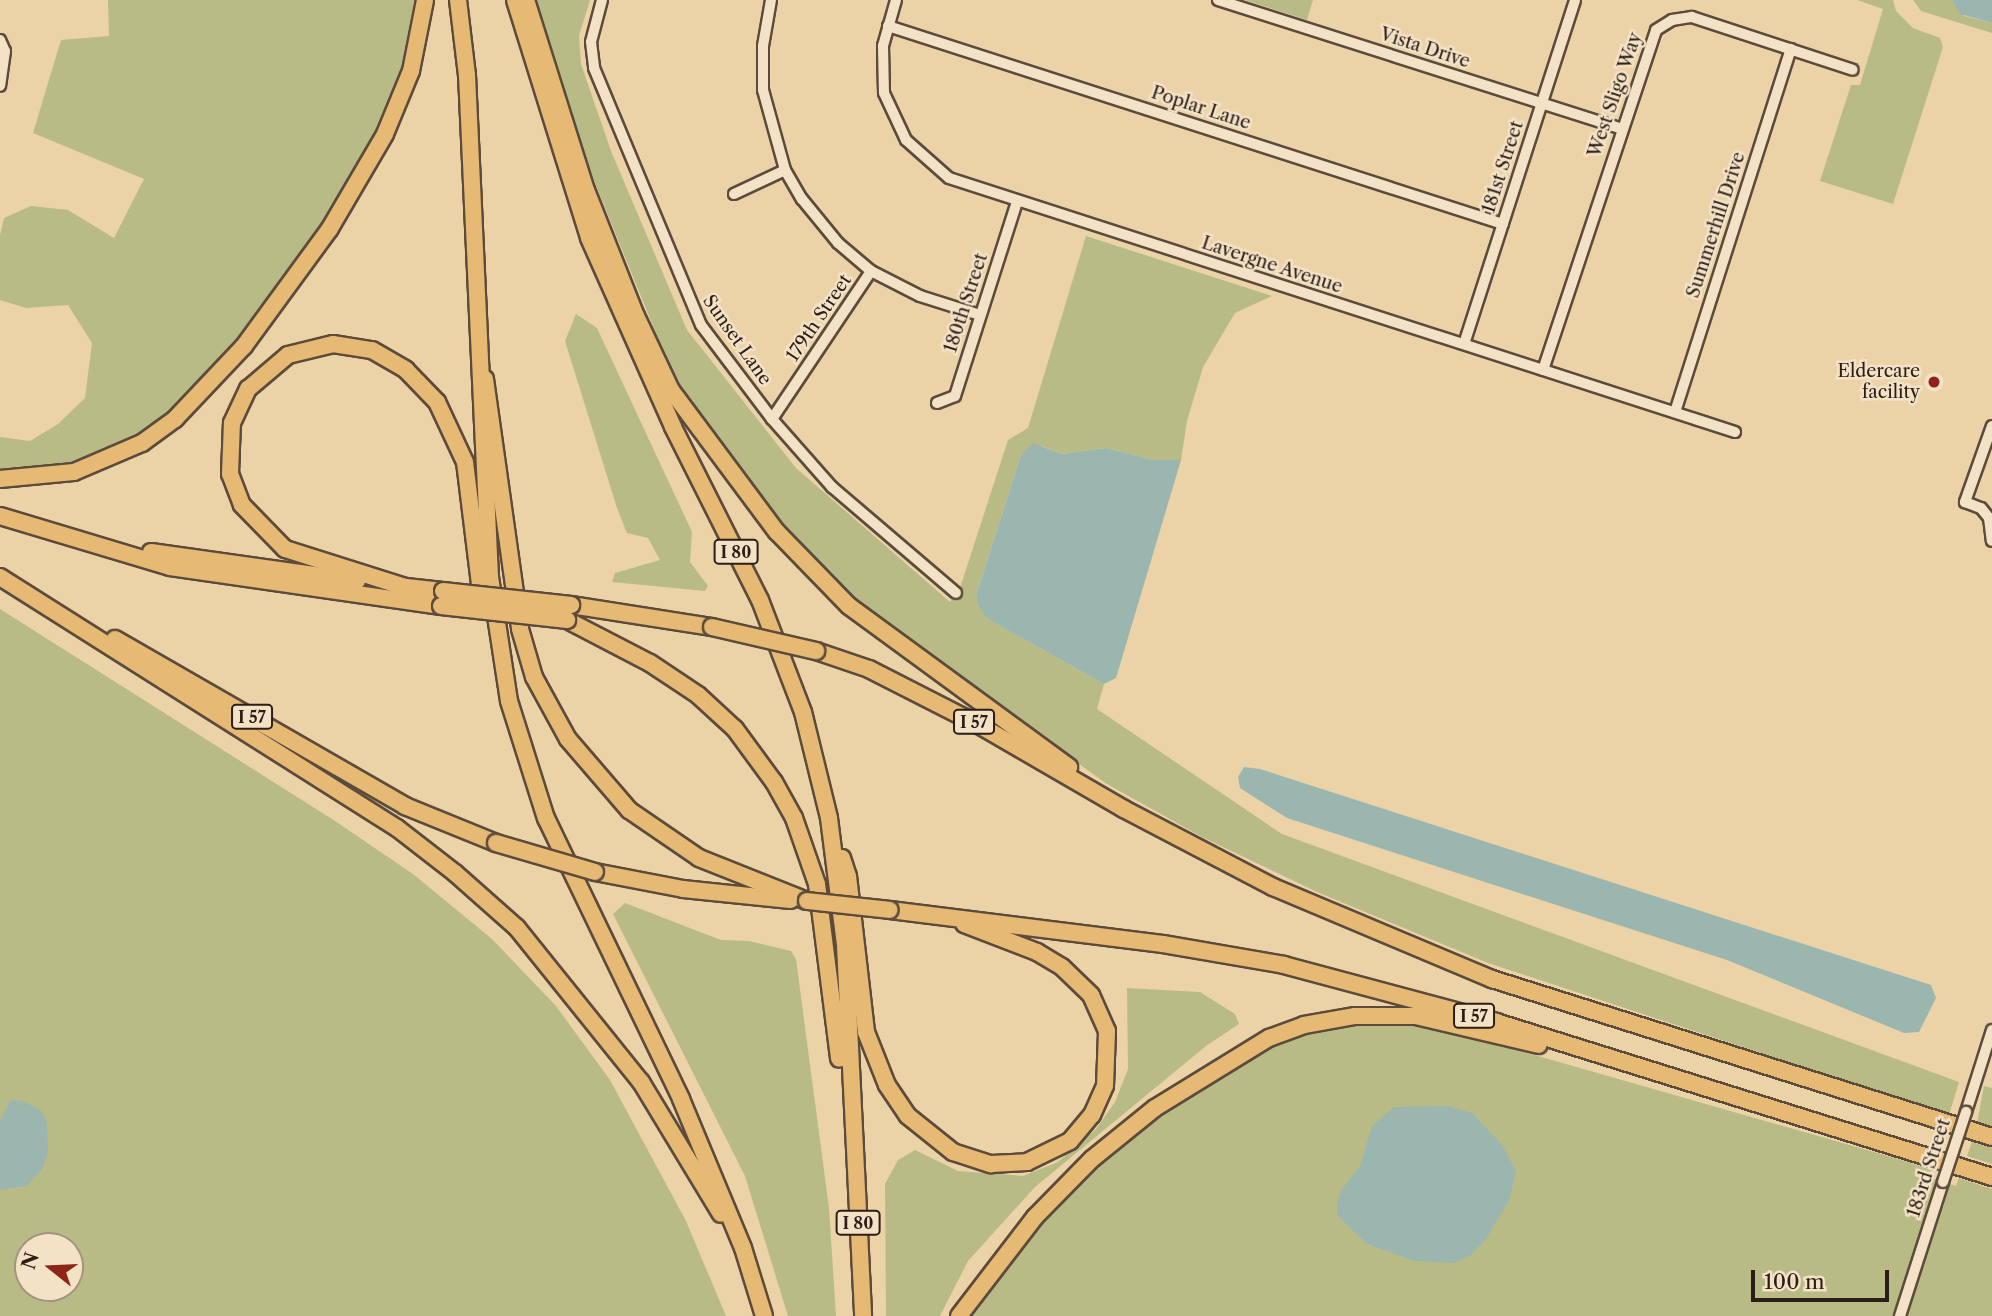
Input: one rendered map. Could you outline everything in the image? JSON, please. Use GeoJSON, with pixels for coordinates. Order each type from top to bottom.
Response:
{"type":"FeatureCollection","features":[{"type":"Feature","properties":{"kind":"highway"},"geometry":{"type":"LineString","coordinates":[[0,479],[74,472],[142,443],[176,419],[244,346],[329,230],[385,134],[411,71],[425,0]]}},
{"type":"Feature","properties":{"kind":"highway"},"geometry":{"type":"LineString","coordinates":[[458,0],[467,75],[490,578],[509,701]]}},
{"type":"Feature","properties":{"kind":"highway","name":"I 80"},"geometry":{"type":"LineString","coordinates":[[515,0],[589,238],[673,427],[760,600],[803,712],[829,818],[845,945],[863,1316]]}},
{"type":"Feature","properties":{"kind":"highway"},"geometry":{"type":"LineString","coordinates":[[526,0],[586,191],[636,316],[671,390],[729,469],[777,532],[849,606],[1124,809]]}},
{"type":"Feature","properties":{"kind":"highway"},"geometry":{"type":"LineString","coordinates":[[442,599],[285,549],[242,505],[230,474],[232,423],[248,390],[288,355],[332,344],[372,350],[407,370],[437,402],[465,462],[491,660],[509,701],[546,818],[681,1099],[743,1248],[764,1316]]}},
{"type":"Feature","properties":{"kind":"highway"},"geometry":{"type":"LineString","coordinates":[[478,357],[491,398],[520,629],[548,705],[587,766],[629,810],[698,858],[763,890]]}},
{"type":"Feature","properties":{"kind":"highway"},"geometry":{"type":"LineString","coordinates":[[0,516],[170,567],[569,612],[698,695],[742,737],[780,792],[802,837],[817,884],[843,1093],[852,1131]]}},
{"type":"Feature","properties":{"kind":"highway"},"geometry":{"type":"LineString","coordinates":[[85,542],[405,587]]}},
{"type":"Feature","properties":{"kind":"highway"},"geometry":{"type":"LineString","coordinates":[[5,580],[397,828],[517,928],[641,1082],[743,1248]]}},
{"type":"Feature","properties":{"kind":"highway","name":"I 57"},"geometry":{"type":"LineString","coordinates":[[5,580],[141,652],[405,806],[496,843],[595,872],[683,889],[763,890],[807,901],[1163,944],[1284,965],[1496,1022],[1992,1177]]}},
{"type":"Feature","properties":{"kind":"highway","name":"I 57"},"geometry":{"type":"LineString","coordinates":[[569,612],[712,627],[816,651],[869,669],[979,725],[1124,809],[1273,887],[1492,979],[1992,1137]]}},
{"type":"Feature","properties":{"kind":"highway"},"geometry":{"type":"LineString","coordinates":[[829,818],[848,876],[866,1032],[878,1069],[897,1100],[936,1141],[964,1157],[1016,1164],[1052,1153],[1080,1131],[1105,1086],[1109,1045],[1100,1013],[1086,989],[1050,959],[942,916]]}},
{"type":"Feature","properties":{"kind":"highway"},"geometry":{"type":"LineString","coordinates":[[959,1316],[1035,1217],[1092,1159],[1155,1108],[1218,1065],[1304,1025],[1355,1016],[1416,1016],[1656,1073]]}},
{"type":"Feature","properties":{"kind":"street","name":"Sunset Lane"},"geometry":{"type":"LineString","coordinates":[[602,0],[591,42],[594,68],[686,298],[701,325],[772,419],[832,487],[956,593]]}},
{"type":"Feature","properties":{"kind":"street"},"geometry":{"type":"LineString","coordinates":[[771,0],[763,46],[763,90],[785,170],[815,218],[871,271],[920,296],[980,315]]}},
{"type":"Feature","properties":{"kind":"street"},"geometry":{"type":"LineString","coordinates":[[888,26],[896,0]]}},
{"type":"Feature","properties":{"kind":"street","name":"Vista Drive"},"geometry":{"type":"LineString","coordinates":[[1218,0],[1621,129]]}},
{"type":"Feature","properties":{"kind":"street","name":"181st Street"},"geometry":{"type":"LineString","coordinates":[[1464,344],[1575,0]]}},
{"type":"Feature","properties":{"kind":"street","name":"West Sligo Way"},"geometry":{"type":"LineString","coordinates":[[1543,370],[1649,41],[1667,23],[1692,17],[1853,70]]}},
{"type":"Feature","properties":{"kind":"street","name":"Lavergne Avenue"},"geometry":{"type":"LineString","coordinates":[[888,26],[883,46],[884,93],[906,140],[949,178],[1735,432]]}},
{"type":"Feature","properties":{"kind":"street","name":"Poplar Lane"},"geometry":{"type":"LineString","coordinates":[[888,26],[1503,224]]}},
{"type":"Feature","properties":{"kind":"street"},"geometry":{"type":"LineString","coordinates":[[0,40],[5,51],[0,86]]}},
{"type":"Feature","properties":{"kind":"street","name":"Summerhill Drive"},"geometry":{"type":"LineString","coordinates":[[1675,412],[1791,49]]}},
{"type":"Feature","properties":{"kind":"street"},"geometry":{"type":"LineString","coordinates":[[734,194],[785,170]]}},
{"type":"Feature","properties":{"kind":"street","name":"180th Street"},"geometry":{"type":"LineString","coordinates":[[937,403],[955,396],[1017,202]]}},
{"type":"Feature","properties":{"kind":"street","name":"179th Street"},"geometry":{"type":"LineString","coordinates":[[772,419],[871,271]]}},
{"type":"Feature","properties":{"kind":"street"},"geometry":{"type":"LineString","coordinates":[[1992,425],[1965,502],[1981,508],[1989,518],[1992,541]]}},
{"type":"Feature","properties":{"kind":"street","name":"183rd Street"},"geometry":{"type":"LineString","coordinates":[[1900,1316],[1992,1030]]}},
{"type":"Feature","properties":{"kind":"green space"},"geometry":{"type":"Polygon","coordinates":[[[108,0],[416,0],[409,52],[365,153],[311,242],[212,370],[174,411],[96,458],[52,470],[0,472],[0,437],[30,441],[58,424],[85,398],[92,343],[68,305],[26,308],[0,300],[0,235],[4,218],[31,206],[68,210],[114,238],[144,179],[33,133],[61,40],[109,36],[108,0]]]}},
{"type":"Feature","properties":{"kind":"green space"},"geometry":{"type":"Polygon","coordinates":[[[535,0],[590,0],[579,36],[581,64],[611,151],[687,330],[796,468],[950,602],[960,588],[1008,440],[1028,428],[1086,236],[1272,296],[1235,313],[1203,367],[1187,421],[1181,460],[1153,460],[1106,448],[1062,454],[1042,446],[1021,455],[976,596],[986,618],[1104,684],[1097,709],[1282,834],[1959,1082],[1949,1115],[1488,963],[1317,892],[1202,837],[1107,784],[851,601],[775,523],[693,408],[666,358],[586,161],[535,0]]]}},
{"type":"Feature","properties":{"kind":"green space"},"geometry":{"type":"Polygon","coordinates":[[[1245,0],[1313,0],[1307,20],[1245,0]]]}},
{"type":"Feature","properties":{"kind":"green space"},"geometry":{"type":"Polygon","coordinates":[[[1857,0],[1893,0],[1896,11],[1913,28],[1940,38],[1943,47],[1893,204],[1820,181],[1851,85],[1860,85],[1883,9],[1857,0]]]}},
{"type":"Feature","properties":{"kind":"green space"},"geometry":{"type":"Polygon","coordinates":[[[1913,0],[1952,0],[1964,16],[1992,23],[1992,33],[1921,11],[1913,0]]]}},
{"type":"Feature","properties":{"kind":"green space"},"geometry":{"type":"Polygon","coordinates":[[[576,314],[597,328],[692,532],[690,562],[708,586],[705,591],[612,582],[615,573],[660,560],[648,538],[627,533],[617,508],[565,341],[576,314]]]}},
{"type":"Feature","properties":{"kind":"green space"},"geometry":{"type":"Polygon","coordinates":[[[0,609],[332,819],[413,874],[492,939],[556,1006],[610,1080],[686,1221],[726,1316],[0,1316],[0,609]]]}},
{"type":"Feature","properties":{"kind":"green space"},"geometry":{"type":"Polygon","coordinates":[[[625,903],[721,940],[749,941],[791,951],[796,959],[829,1208],[836,1316],[788,1316],[745,1176],[613,914],[625,903]]]}},
{"type":"Feature","properties":{"kind":"green space"},"geometry":{"type":"Polygon","coordinates":[[[1127,988],[1200,992],[1235,1014],[1239,1024],[1206,1046],[1035,1187],[968,1261],[940,1316],[886,1316],[885,1184],[898,1160],[915,1150],[958,1171],[1023,1176],[1058,1162],[1096,1129],[1115,1102],[1128,1069],[1127,988]]]}},
{"type":"Feature","properties":{"kind":"green space"},"geometry":{"type":"Polygon","coordinates":[[[1369,1021],[1415,1023],[1461,1034],[1895,1158],[1932,1170],[1930,1177],[1956,1186],[1959,1178],[1992,1189],[1992,1316],[969,1316],[1061,1196],[1185,1095],[1247,1055],[1294,1036],[1369,1021]]]}},
{"type":"Feature","properties":{"kind":"green space"},"geometry":{"type":"Polygon","coordinates":[[[1984,1086],[1992,1088],[1992,1128],[1977,1123],[1984,1086]]]}},
{"type":"Feature","properties":{"kind":"green space"},"geometry":{"type":"Polygon","coordinates":[[[1972,1142],[1992,1148],[1992,1164],[1967,1156],[1972,1142]]]}},
{"type":"Feature","properties":{"kind":"water"},"geometry":{"type":"Polygon","coordinates":[[[1952,0],[1992,0],[1992,23],[1960,14],[1952,0]]]}},
{"type":"Feature","properties":{"kind":"water"},"geometry":{"type":"Polygon","coordinates":[[[1033,443],[1062,454],[1106,448],[1153,460],[1181,460],[1116,678],[1104,684],[986,618],[978,604],[976,596],[1021,455],[1033,443]]]}},
{"type":"Feature","properties":{"kind":"water"},"geometry":{"type":"Polygon","coordinates":[[[1244,767],[1260,769],[1931,985],[1936,998],[1919,1032],[1904,1033],[1727,960],[1287,818],[1240,788],[1238,777],[1244,767]]]}},
{"type":"Feature","properties":{"kind":"water"},"geometry":{"type":"Polygon","coordinates":[[[20,1100],[41,1110],[47,1123],[48,1152],[42,1169],[27,1186],[0,1190],[0,1120],[10,1101],[20,1100]]]}},
{"type":"Feature","properties":{"kind":"water"},"geometry":{"type":"Polygon","coordinates":[[[1448,1106],[1472,1113],[1502,1145],[1516,1171],[1509,1201],[1485,1240],[1471,1255],[1454,1263],[1415,1261],[1367,1244],[1337,1215],[1337,1206],[1340,1192],[1360,1166],[1372,1126],[1394,1107],[1448,1106]]]}},
{"type":"Feature","properties":{"kind":"place","name":"Eldercare facility"},"geometry":{"type":"Point","coordinates":[1934,382]}}]}
